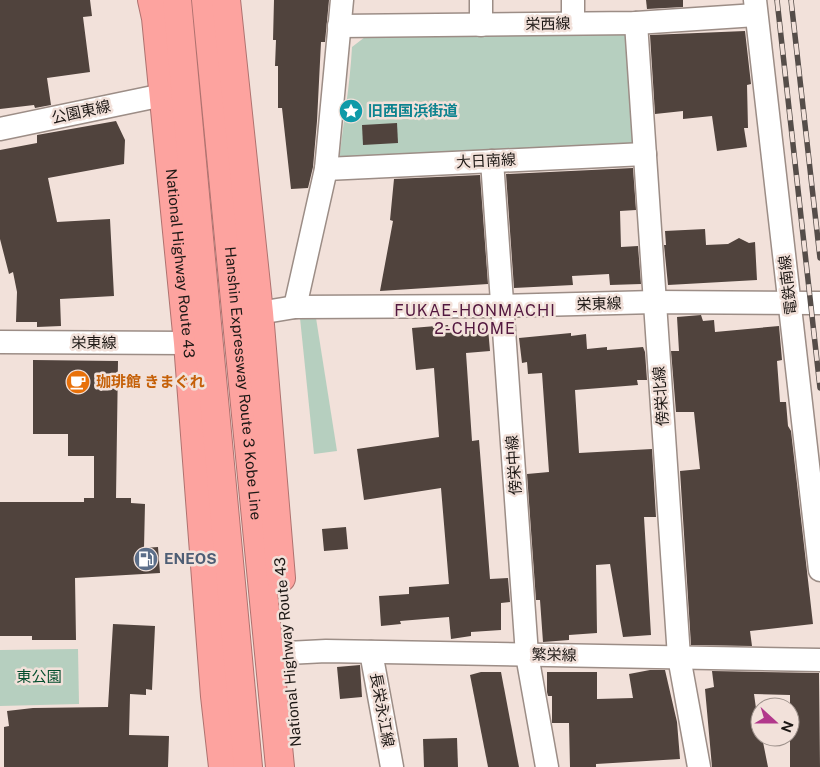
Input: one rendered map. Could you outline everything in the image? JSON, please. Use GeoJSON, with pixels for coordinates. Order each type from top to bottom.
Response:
{"type":"FeatureCollection","features":[{"type":"Feature","properties":{"kind":"highway","name":"National Highway Route 43"},"geometry":{"type":"LineString","coordinates":[[152,0],[156,18],[188,344],[213,677],[223,767]]}},
{"type":"Feature","properties":{"kind":"highway","name":"Hanshin Expressway Route 3 Kobe Line"},"geometry":{"type":"LineString","coordinates":[[177,0],[248,767]]}},
{"type":"Feature","properties":{"kind":"highway","name":"Hanshin Expressway Route 3 Kobe Line"},"geometry":{"type":"LineString","coordinates":[[206,0],[280,767]]}},
{"type":"Feature","properties":{"kind":"highway","name":"National Highway Route 43"},"geometry":{"type":"LineString","coordinates":[[226,0],[259,313],[297,767]]}},
{"type":"Feature","properties":{"kind":"street"},"geometry":{"type":"LineString","coordinates":[[295,307],[326,169],[342,0]]}},
{"type":"Feature","properties":{"kind":"street"},"geometry":{"type":"LineString","coordinates":[[481,0],[481,25]]}},
{"type":"Feature","properties":{"kind":"street"},"geometry":{"type":"LineString","coordinates":[[573,0],[573,23]]}},
{"type":"Feature","properties":{"kind":"street","name":"栄西線"},"geometry":{"type":"LineString","coordinates":[[339,26],[636,23],[755,7]]}},
{"type":"Feature","properties":{"kind":"street","name":"電鉄南線"},"geometry":{"type":"LineString","coordinates":[[755,7],[820,570]]}},
{"type":"Feature","properties":{"kind":"street","name":"傍栄北線"},"geometry":{"type":"LineString","coordinates":[[636,23],[679,657],[699,767]]}},
{"type":"Feature","properties":{"kind":"street","name":"公園東線"},"geometry":{"type":"LineString","coordinates":[[0,129],[163,95]]}},
{"type":"Feature","properties":{"kind":"street","name":"大日南線"},"geometry":{"type":"LineString","coordinates":[[326,169],[645,154]]}},
{"type":"Feature","properties":{"kind":"street","name":"傍栄中線"},"geometry":{"type":"LineString","coordinates":[[492,161],[528,655],[547,767]]}},
{"type":"Feature","properties":{"kind":"street","name":"栄東線"},"geometry":{"type":"LineString","coordinates":[[259,313],[295,307],[502,306],[655,302],[820,303]]}},
{"type":"Feature","properties":{"kind":"street","name":"栄東線"},"geometry":{"type":"LineString","coordinates":[[0,342],[188,344]]}},
{"type":"Feature","properties":{"kind":"street","name":"繁栄線"},"geometry":{"type":"LineString","coordinates":[[288,653],[372,652],[820,660]]}},
{"type":"Feature","properties":{"kind":"street","name":"長栄永江線"},"geometry":{"type":"LineString","coordinates":[[372,652],[392,767]]}},
{"type":"Feature","properties":{"kind":"green space"},"geometry":{"type":"Polygon","coordinates":[[[620,31],[630,40],[637,148],[339,162],[352,47],[365,37],[620,31]]]}},
{"type":"Feature","properties":{"kind":"green space"},"geometry":{"type":"Polygon","coordinates":[[[300,318],[316,318],[337,451],[314,454],[300,318]]]}},
{"type":"Feature","properties":{"kind":"green space","name":"東公園"},"geometry":{"type":"Polygon","coordinates":[[[78,649],[79,704],[0,706],[0,650],[78,649]]]}},
{"type":"Feature","properties":{"kind":"building"},"geometry":{"type":"Polygon","coordinates":[[[0,0],[90,0],[92,16],[83,17],[90,72],[47,78],[51,105],[35,108],[34,105],[0,109],[0,0]]]}},
{"type":"Feature","properties":{"kind":"building"},"geometry":{"type":"Polygon","coordinates":[[[274,0],[329,0],[325,42],[321,42],[313,167],[308,188],[291,189],[282,108],[278,108],[278,66],[275,66],[276,40],[273,40],[274,0]]]}},
{"type":"Feature","properties":{"kind":"building"},"geometry":{"type":"Polygon","coordinates":[[[646,0],[683,0],[683,7],[647,9],[646,0]]]}},
{"type":"Feature","properties":{"kind":"building"},"geometry":{"type":"Polygon","coordinates":[[[745,31],[751,84],[747,85],[748,128],[744,128],[747,147],[717,151],[712,116],[683,119],[683,111],[655,114],[650,35],[745,31]]]}},
{"type":"Feature","properties":{"kind":"building"},"geometry":{"type":"Polygon","coordinates":[[[116,121],[125,140],[124,164],[48,178],[57,222],[110,219],[114,296],[60,299],[61,326],[37,327],[37,322],[16,322],[17,292],[13,272],[9,274],[0,239],[0,150],[37,143],[37,135],[116,121]]]}},
{"type":"Feature","properties":{"kind":"building"},"geometry":{"type":"Polygon","coordinates":[[[397,123],[398,143],[363,145],[362,125],[397,123]]]}},
{"type":"Feature","properties":{"kind":"building"},"geometry":{"type":"Polygon","coordinates":[[[633,168],[636,210],[620,211],[621,247],[638,246],[641,284],[610,285],[609,274],[572,276],[573,285],[514,288],[506,174],[633,168]]]}},
{"type":"Feature","properties":{"kind":"building"},"geometry":{"type":"Polygon","coordinates":[[[480,175],[488,284],[380,291],[393,221],[390,220],[394,179],[480,175]]]}},
{"type":"Feature","properties":{"kind":"building"},"geometry":{"type":"Polygon","coordinates":[[[705,229],[706,245],[728,244],[739,238],[749,243],[755,242],[757,280],[668,285],[664,245],[666,245],[665,231],[705,229]]]}},
{"type":"Feature","properties":{"kind":"building"},"geometry":{"type":"Polygon","coordinates":[[[701,315],[703,321],[714,320],[715,332],[779,326],[782,360],[777,361],[780,402],[786,402],[788,426],[791,431],[813,624],[750,631],[752,646],[691,645],[680,471],[700,469],[694,412],[676,412],[671,351],[679,351],[677,317],[701,315]]]}},
{"type":"Feature","properties":{"kind":"building"},"geometry":{"type":"Polygon","coordinates":[[[448,325],[449,332],[488,328],[490,351],[466,353],[472,441],[479,440],[490,579],[508,578],[510,602],[501,603],[501,630],[471,632],[471,636],[451,639],[449,617],[400,621],[401,624],[381,626],[379,596],[409,594],[409,587],[449,584],[441,488],[364,500],[357,449],[439,437],[434,368],[416,370],[412,328],[448,325]]]}},
{"type":"Feature","properties":{"kind":"building"},"geometry":{"type":"Polygon","coordinates":[[[571,333],[571,336],[586,334],[587,349],[607,347],[607,350],[643,347],[645,352],[647,380],[637,380],[638,385],[575,390],[579,453],[652,449],[656,517],[644,517],[651,635],[623,637],[610,564],[596,565],[597,633],[569,635],[569,640],[543,642],[540,600],[536,600],[527,474],[549,472],[542,373],[528,374],[527,362],[522,363],[519,338],[571,333]]]}},
{"type":"Feature","properties":{"kind":"building"},"geometry":{"type":"Polygon","coordinates":[[[33,360],[118,361],[116,498],[131,498],[131,503],[145,504],[144,548],[158,547],[160,573],[75,578],[76,640],[32,640],[32,636],[0,636],[0,502],[84,502],[84,498],[94,498],[94,456],[68,456],[68,434],[33,434],[33,360]]]}},
{"type":"Feature","properties":{"kind":"building"},"geometry":{"type":"Polygon","coordinates":[[[346,527],[348,549],[324,551],[322,529],[346,527]]]}},
{"type":"Feature","properties":{"kind":"building"},"geometry":{"type":"Polygon","coordinates":[[[113,624],[155,626],[152,690],[146,689],[146,695],[130,694],[129,735],[169,736],[168,767],[4,767],[4,727],[9,726],[7,711],[33,708],[108,707],[113,624]]]}},
{"type":"Feature","properties":{"kind":"building"},"geometry":{"type":"Polygon","coordinates":[[[360,665],[362,697],[340,699],[337,667],[360,665]]]}},
{"type":"Feature","properties":{"kind":"building"},"geometry":{"type":"Polygon","coordinates":[[[650,670],[665,670],[677,722],[680,759],[596,764],[596,767],[570,767],[569,723],[552,723],[552,696],[548,696],[547,692],[547,672],[597,672],[597,699],[633,698],[629,674],[650,670]]]}},
{"type":"Feature","properties":{"kind":"building"},"geometry":{"type":"Polygon","coordinates":[[[712,671],[819,673],[820,767],[790,767],[790,747],[800,747],[800,697],[754,694],[754,697],[750,697],[750,747],[764,747],[768,767],[712,767],[705,689],[714,687],[712,671]]]}},
{"type":"Feature","properties":{"kind":"building"},"geometry":{"type":"Polygon","coordinates":[[[481,672],[501,672],[519,767],[488,767],[470,675],[481,672]]]}},
{"type":"Feature","properties":{"kind":"building"},"geometry":{"type":"Polygon","coordinates":[[[457,738],[458,767],[424,767],[423,739],[457,738]]]}},
{"type":"Feature","properties":{"kind":"railway"},"geometry":{"type":"LineString","coordinates":[[777,0],[820,388]]}},
{"type":"Feature","properties":{"kind":"railway"},"geometry":{"type":"LineString","coordinates":[[791,0],[820,258]]}},
{"type":"Feature","properties":{"kind":"place","name":"旧西国浜街道"},"geometry":{"type":"Point","coordinates":[351,111]}},
{"type":"Feature","properties":{"kind":"place","name":"珈琲館 きまぐれ"},"geometry":{"type":"Point","coordinates":[78,382]}},
{"type":"Feature","properties":{"kind":"place","name":"ENEOS"},"geometry":{"type":"Point","coordinates":[146,559]}},
{"type":"Feature","properties":{"kind":"district","name":"FUKAE-HONMACHI 2-CHOME"},"geometry":{"type":"Point","coordinates":[475,319]}}]}
